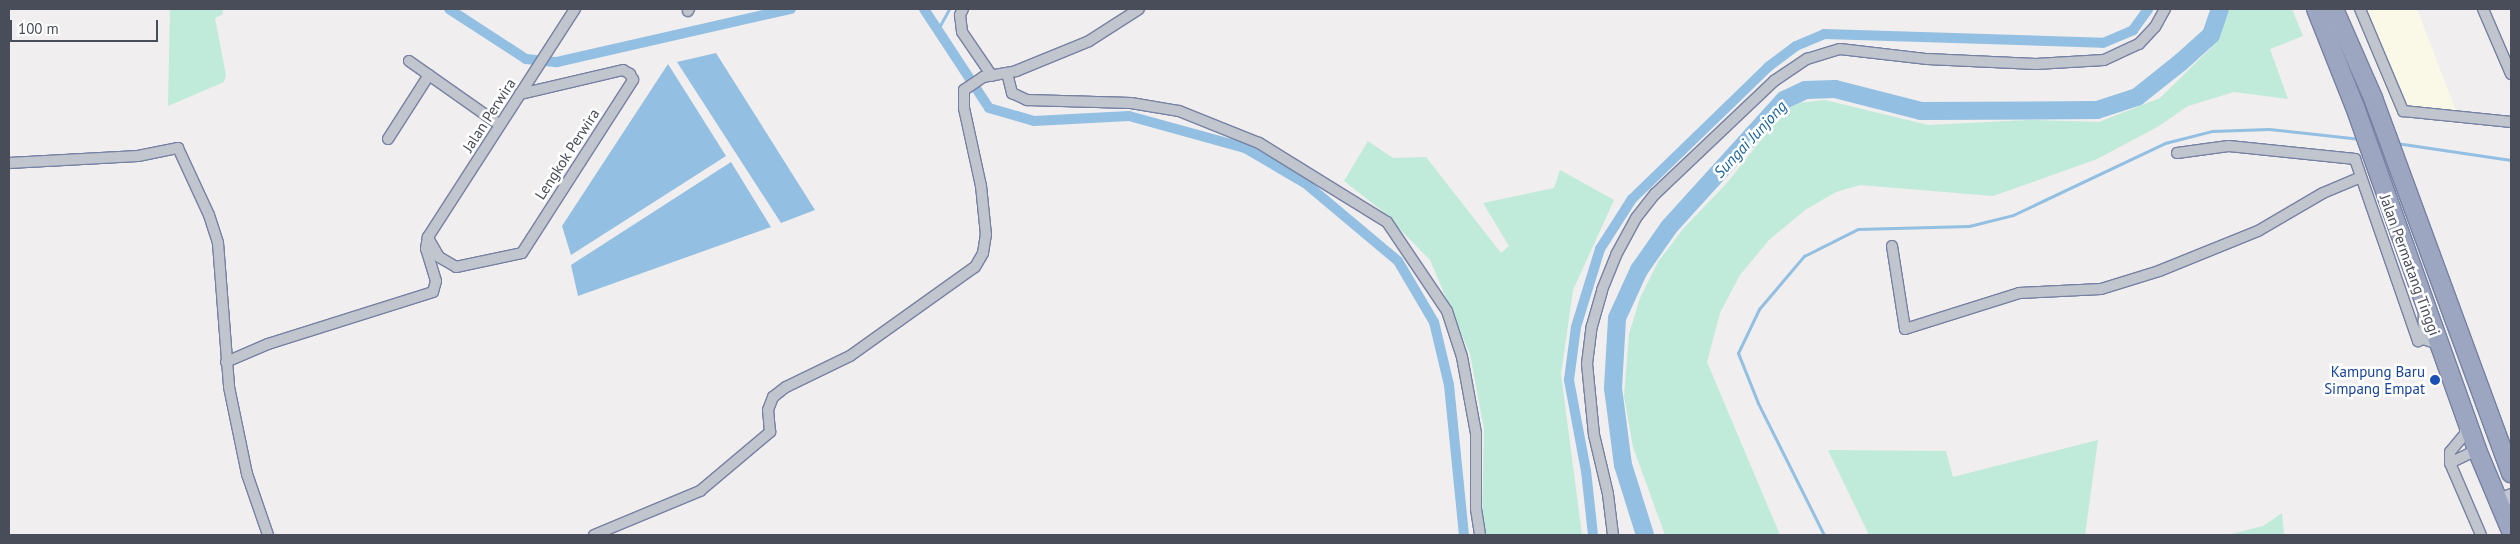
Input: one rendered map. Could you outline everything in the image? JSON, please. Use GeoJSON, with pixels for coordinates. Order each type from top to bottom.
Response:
{"type":"FeatureCollection","features":[{"type":"Feature","properties":{"kind":"highway","name":"Jalan Permatang Tinggi"},"geometry":{"type":"LineString","coordinates":[[2316,9],[2355,107],[2425,308],[2431,342],[2477,450],[2504,499],[2510,523]]}},
{"type":"Feature","properties":{"kind":"highway","name":"Jalan Permatang Tinggi"},"geometry":{"type":"LineString","coordinates":[[2334,9],[2373,98],[2476,379],[2506,443]]}},
{"type":"Feature","properties":{"kind":"highway"},"geometry":{"type":"LineString","coordinates":[[2477,450],[2506,443],[2511,473]]}},
{"type":"Feature","properties":{"kind":"street","name":"Jalan Perwira"},"geometry":{"type":"LineString","coordinates":[[428,237],[575,9]]}},
{"type":"Feature","properties":{"kind":"street"},"geometry":{"type":"LineString","coordinates":[[963,9],[960,15],[962,32],[988,76]]}},
{"type":"Feature","properties":{"kind":"street"},"geometry":{"type":"LineString","coordinates":[[594,535],[700,491],[770,432],[768,410],[773,397],[786,387],[850,356],[975,267],[984,253],[986,235],[981,186],[964,108],[964,90],[988,76],[1007,73],[1089,41],[1139,9]]}},
{"type":"Feature","properties":{"kind":"street"},"geometry":{"type":"LineString","coordinates":[[1613,535],[1608,494],[1589,401],[1587,364],[1592,326],[1616,254],[1636,218],[1690,161],[1774,81],[1792,67],[1821,53],[1840,49],[1927,59],[2081,64],[2104,60],[2139,44],[2155,26],[2165,9]]}},
{"type":"Feature","properties":{"kind":"street"},"geometry":{"type":"LineString","coordinates":[[2360,9],[2397,103],[2403,111],[2511,122]]}},
{"type":"Feature","properties":{"kind":"street"},"geometry":{"type":"LineString","coordinates":[[2483,9],[2511,74]]}},
{"type":"Feature","properties":{"kind":"street"},"geometry":{"type":"LineString","coordinates":[[409,61],[500,125]]}},
{"type":"Feature","properties":{"kind":"street","name":"Lengkok Perwira"},"geometry":{"type":"LineString","coordinates":[[428,237],[439,258],[456,267],[522,253],[633,80],[630,74],[623,70],[520,94]]}},
{"type":"Feature","properties":{"kind":"street"},"geometry":{"type":"LineString","coordinates":[[1007,73],[1012,93],[1027,100],[1131,103],[1180,111],[1259,143],[1387,222],[1447,311],[1462,357],[1476,433],[1476,509],[1480,535]]}},
{"type":"Feature","properties":{"kind":"street"},"geometry":{"type":"LineString","coordinates":[[388,140],[429,75]]}},
{"type":"Feature","properties":{"kind":"street"},"geometry":{"type":"LineString","coordinates":[[2177,153],[2229,146],[2355,159],[2418,341],[2431,342]]}},
{"type":"Feature","properties":{"kind":"street"},"geometry":{"type":"LineString","coordinates":[[9,163],[138,156],[178,148],[209,215],[218,243],[226,362],[247,474],[268,535]]}},
{"type":"Feature","properties":{"kind":"street"},"geometry":{"type":"LineString","coordinates":[[1892,246],[1904,329],[2019,293],[2100,289],[2159,271],[2258,231],[2323,193],[2362,177]]}},
{"type":"Feature","properties":{"kind":"street"},"geometry":{"type":"LineString","coordinates":[[226,362],[248,351],[342,320],[429,296],[436,287],[436,281],[427,254],[428,237]]}},
{"type":"Feature","properties":{"kind":"street"},"geometry":{"type":"LineString","coordinates":[[2465,418],[2465,434],[2450,452],[2450,463],[2481,535]]}},
{"type":"Feature","properties":{"kind":"street"},"geometry":{"type":"LineString","coordinates":[[2450,463],[2477,450]]}},
{"type":"Feature","properties":{"kind":"shaded area"},"geometry":{"type":"Polygon","coordinates":[[[2353,9],[2417,9],[2461,124],[2397,116],[2353,9]]]}},
{"type":"Feature","properties":{"kind":"green space"},"geometry":{"type":"Polygon","coordinates":[[[170,9],[222,9],[223,14],[215,18],[226,75],[224,82],[168,106],[170,9]]]}},
{"type":"Feature","properties":{"kind":"green space"},"geometry":{"type":"Polygon","coordinates":[[[2230,9],[2292,9],[2303,36],[2270,49],[2288,99],[2234,92],[2188,106],[2159,126],[2097,159],[1993,196],[1860,185],[1836,192],[1805,210],[1769,240],[1740,275],[1720,313],[1707,362],[1780,535],[1665,535],[1633,447],[1624,396],[1629,334],[1640,298],[1658,262],[1683,229],[1727,183],[1785,110],[1799,103],[1825,100],[1928,125],[2028,120],[2099,122],[2160,98],[2216,43],[2230,9]]]}},
{"type":"Feature","properties":{"kind":"green space"},"geometry":{"type":"Polygon","coordinates":[[[1368,141],[1393,158],[1426,157],[1501,253],[1509,246],[1483,203],[1554,188],[1560,170],[1614,200],[1573,290],[1561,374],[1582,535],[1486,535],[1482,527],[1484,429],[1470,354],[1430,260],[1381,210],[1344,181],[1368,141]]]}},
{"type":"Feature","properties":{"kind":"green space"},"geometry":{"type":"Polygon","coordinates":[[[2098,440],[2085,535],[1869,535],[1828,450],[1946,451],[1953,477],[2098,440]]]}},
{"type":"Feature","properties":{"kind":"green space"},"geometry":{"type":"Polygon","coordinates":[[[2282,513],[2284,535],[2227,535],[2263,526],[2282,513]]]}},
{"type":"Feature","properties":{"kind":"water"},"geometry":{"type":"Polygon","coordinates":[[[716,53],[815,210],[781,223],[677,62],[716,53]]]}},
{"type":"Feature","properties":{"kind":"water"},"geometry":{"type":"Polygon","coordinates":[[[668,64],[726,156],[571,255],[562,226],[668,64]]]}},
{"type":"Feature","properties":{"kind":"water"},"geometry":{"type":"Polygon","coordinates":[[[731,162],[771,227],[578,296],[571,265],[731,162]]]}},
{"type":"Feature","properties":{"kind":"waterway"},"geometry":{"type":"LineString","coordinates":[[449,9],[526,59],[557,62],[791,9]]}},
{"type":"Feature","properties":{"kind":"waterway"},"geometry":{"type":"LineString","coordinates":[[924,9],[989,108],[1034,121],[1129,116],[1245,148],[1305,183],[1398,261],[1434,322],[1449,385],[1464,535]]}},
{"type":"Feature","properties":{"kind":"waterway"},"geometry":{"type":"LineString","coordinates":[[938,29],[949,9]]}},
{"type":"Feature","properties":{"kind":"waterway"},"geometry":{"type":"LineString","coordinates":[[1593,535],[1586,471],[1569,380],[1576,327],[1600,249],[1632,199],[1768,67],[1796,46],[1824,34],[2103,43],[2133,30],[2148,9]]}},
{"type":"Feature","properties":{"kind":"waterway","name":"Sungai Junjong"},"geometry":{"type":"LineString","coordinates":[[1645,535],[1623,465],[1613,388],[1617,318],[1639,270],[1669,227],[1784,100],[1805,90],[1835,89],[1921,111],[2097,110],[2137,97],[2181,62],[2211,35],[2220,9]]}},
{"type":"Feature","properties":{"kind":"waterway"},"geometry":{"type":"LineString","coordinates":[[1824,535],[1758,403],[1738,353],[1759,309],[1804,256],[1858,229],[1969,226],[2013,215],[2165,143],[2212,131],[2269,129],[2360,139]]}},
{"type":"Feature","properties":{"kind":"waterway"},"geometry":{"type":"LineString","coordinates":[[2396,143],[2511,160]]}},
{"type":"Feature","properties":{"kind":"place","name":"Kampung Baru Simpang Empat"},"geometry":{"type":"Point","coordinates":[2435,380]}}]}
